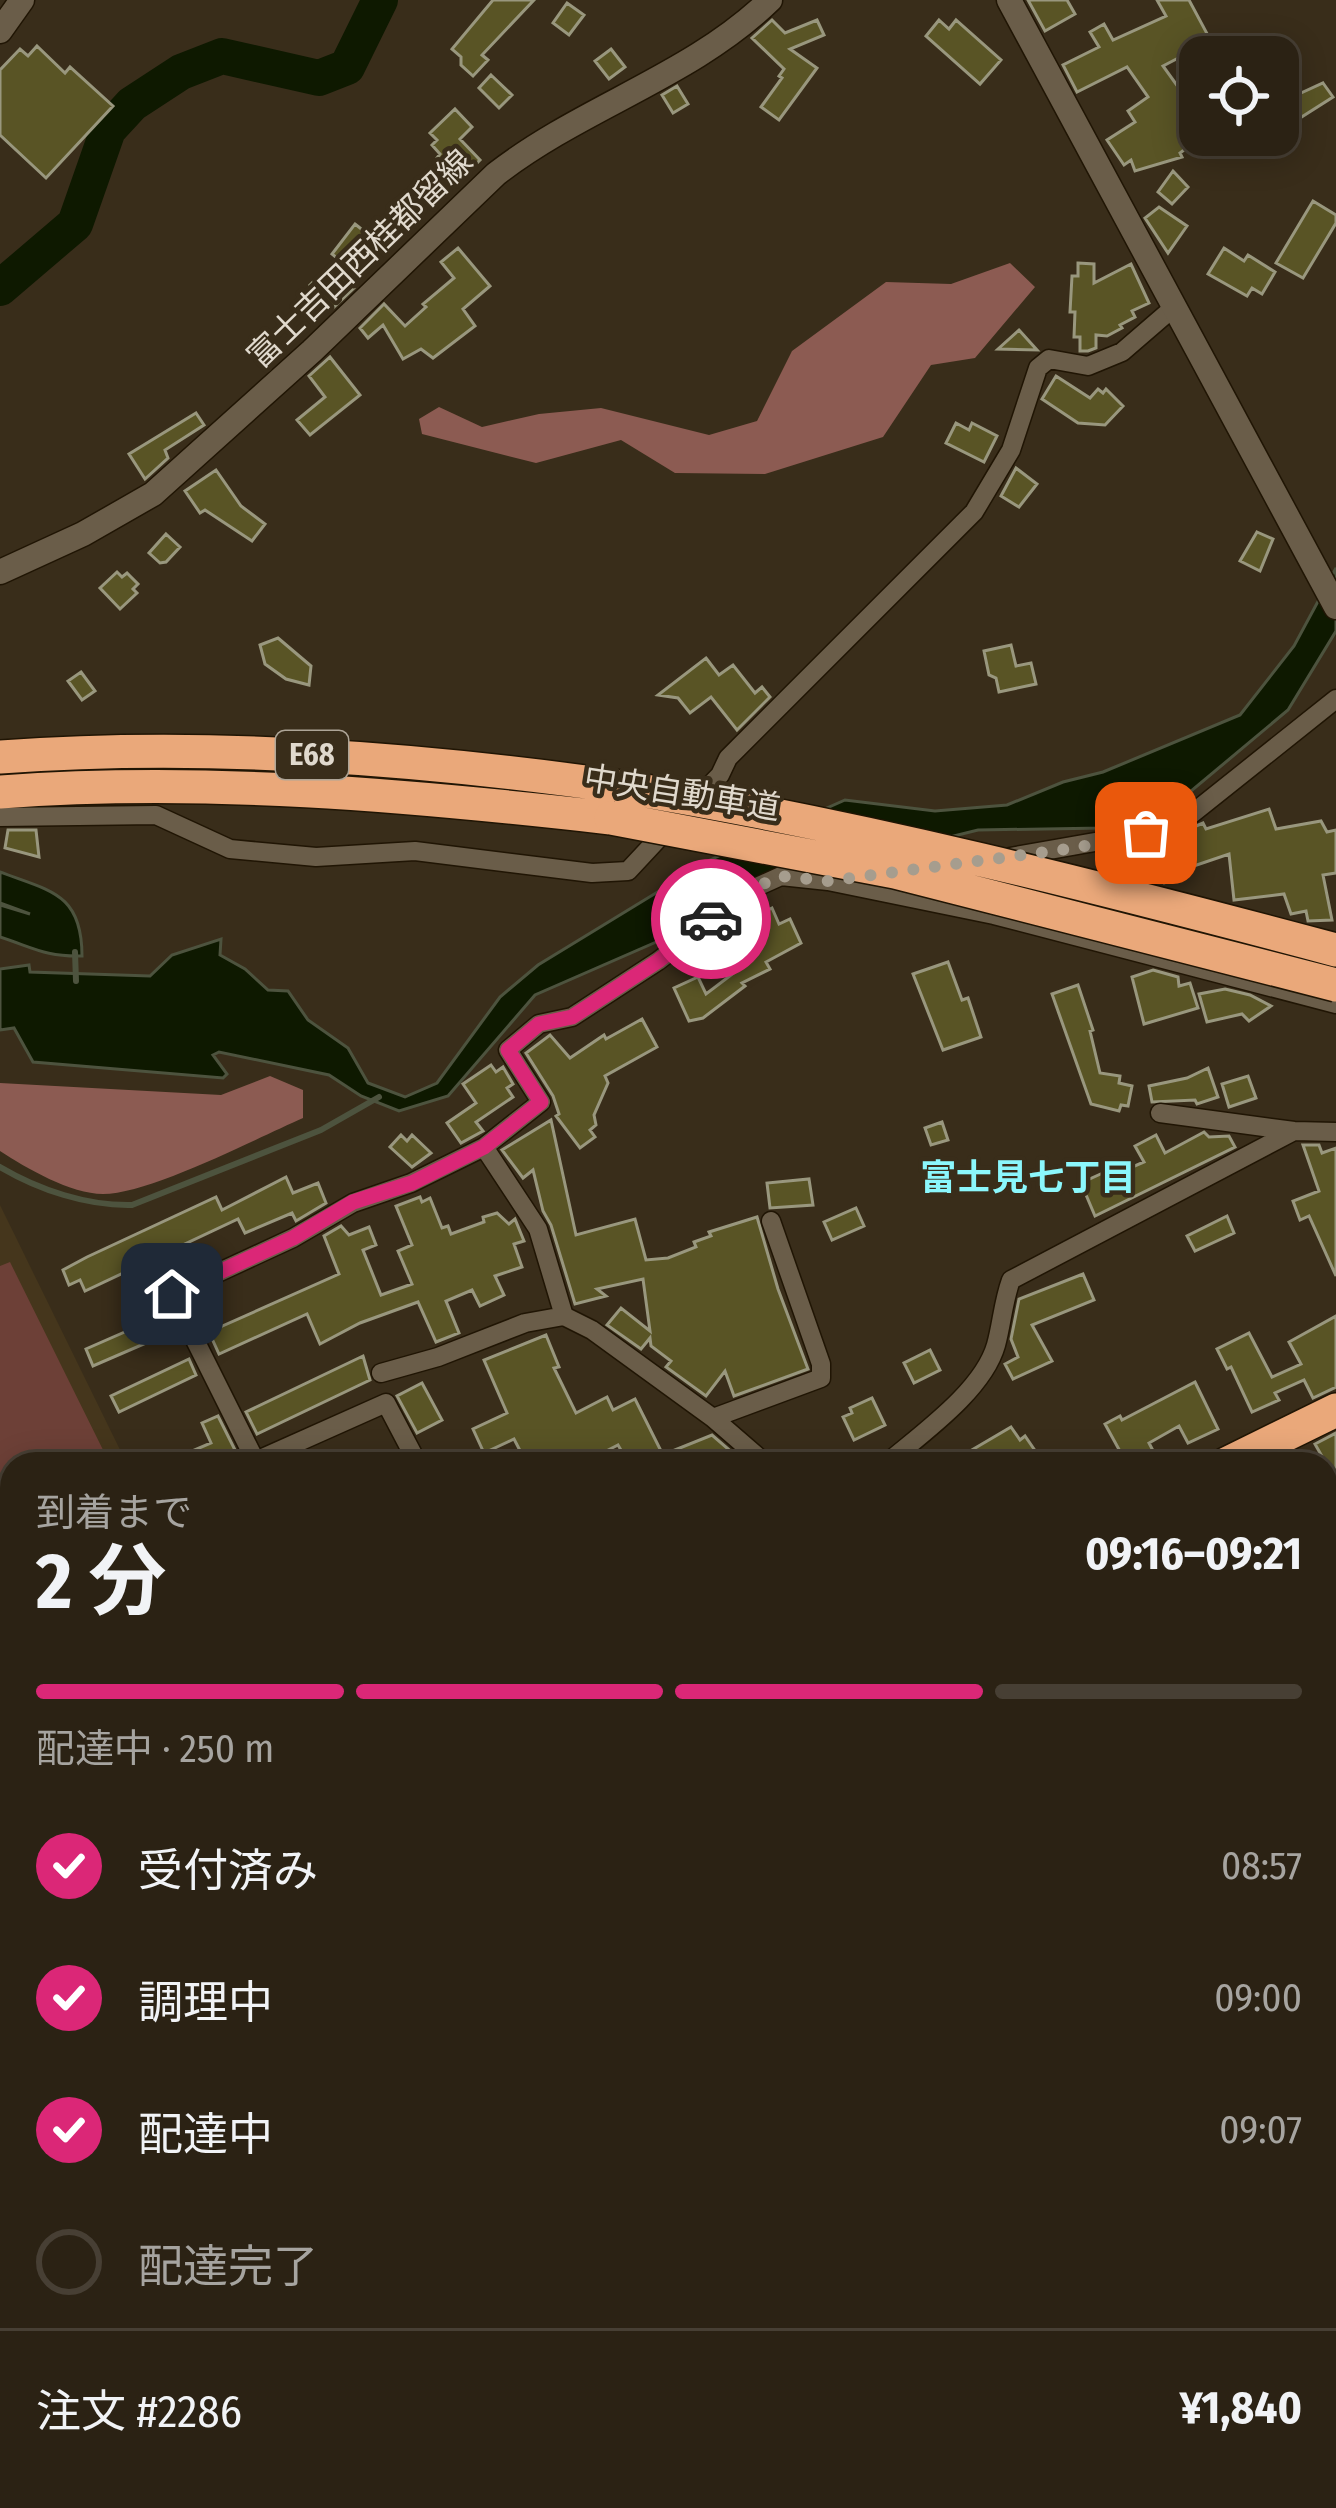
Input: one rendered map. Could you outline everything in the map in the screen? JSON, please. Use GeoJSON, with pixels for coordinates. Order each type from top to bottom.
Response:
{"type":"FeatureCollection","features":[{"type":"Feature","properties":{"kind":"highway","name":"中央自動車道"},"geometry":{"type":"LineString","coordinates":[[0,757],[215,752],[449,764],[617,803],[699,832],[895,872],[1336,985]]}},
{"type":"Feature","properties":{"kind":"highway","name":"中央自動車道"},"geometry":{"type":"LineString","coordinates":[[0,792],[116,787],[334,791],[746,807],[990,861],[1336,950]]}},
{"type":"Feature","properties":{"kind":"highway"},"geometry":{"type":"LineString","coordinates":[[1250,1452],[1336,1410]]}},
{"type":"Feature","properties":{"kind":"main road"},"geometry":{"type":"LineString","coordinates":[[0,31],[22,0]]}},
{"type":"Feature","properties":{"kind":"main road","name":"富士吉田西桂都留線"},"geometry":{"type":"LineString","coordinates":[[0,572],[83,534],[152,494],[278,383],[527,149],[668,74],[738,31],[770,0]]}},
{"type":"Feature","properties":{"kind":"main road"},"geometry":{"type":"LineString","coordinates":[[1009,0],[1336,607]]}},
{"type":"Feature","properties":{"kind":"street"},"geometry":{"type":"LineString","coordinates":[[0,817],[156,815],[230,849],[316,857],[415,850],[592,873],[628,871],[720,775],[728,758],[974,512],[1011,450],[1038,368],[1049,359],[1088,366],[1123,352],[1173,308]]}},
{"type":"Feature","properties":{"kind":"street"},"geometry":{"type":"LineString","coordinates":[[828,881],[1075,848],[1146,833],[1188,817],[1336,699]]}},
{"type":"Feature","properties":{"kind":"street"},"geometry":{"type":"LineString","coordinates":[[249,1452],[172,1294],[293,1238],[353,1202],[412,1183],[484,1147],[541,1102],[508,1050],[539,1024],[572,1017],[658,961],[750,890],[781,876],[994,915],[1336,1004]]}},
{"type":"Feature","properties":{"kind":"street"},"geometry":{"type":"LineString","coordinates":[[1160,1113],[1336,1132]]}},
{"type":"Feature","properties":{"kind":"street"},"geometry":{"type":"LineString","coordinates":[[900,1452],[966,1394],[995,1349],[1000,1309],[1011,1280],[1294,1131]]}},
{"type":"Feature","properties":{"kind":"street"},"geometry":{"type":"LineString","coordinates":[[484,1147],[538,1229],[564,1316]]}},
{"type":"Feature","properties":{"kind":"street"},"geometry":{"type":"LineString","coordinates":[[713,1418],[821,1378],[821,1364],[771,1221]]}},
{"type":"Feature","properties":{"kind":"street"},"geometry":{"type":"LineString","coordinates":[[381,1373],[439,1357],[525,1323],[564,1316],[592,1330],[752,1452]]}},
{"type":"Feature","properties":{"kind":"street"},"geometry":{"type":"LineString","coordinates":[[278,1452],[386,1403],[412,1452]]}},
{"type":"Feature","properties":{"kind":"shaded area"},"geometry":{"type":"Polygon","coordinates":[[[1010,263],[1035,287],[975,358],[931,365],[883,437],[765,474],[675,473],[621,440],[536,463],[422,434],[419,419],[439,407],[482,427],[539,414],[601,408],[709,435],[757,421],[792,351],[886,282],[951,284],[1010,263]]]}},
{"type":"Feature","properties":{"kind":"shaded area"},"geometry":{"type":"Polygon","coordinates":[[[1336,568],[1336,631],[1288,710],[1178,802],[1103,828],[978,830],[714,895],[663,939],[535,995],[448,1096],[399,1111],[361,1096],[329,1075],[219,1052],[213,1055],[227,1074],[223,1078],[33,1062],[14,1028],[0,1030],[0,969],[29,965],[30,972],[150,976],[172,955],[221,939],[220,955],[268,990],[288,991],[308,1020],[348,1048],[368,1083],[405,1097],[437,1083],[500,997],[538,965],[710,860],[845,800],[935,811],[1007,805],[1103,772],[1240,715],[1294,646],[1336,568]]]}},
{"type":"Feature","properties":{"kind":"shaded area"},"geometry":{"type":"Polygon","coordinates":[[[0,872],[48,890],[69,907],[81,935],[82,956],[49,953],[0,937],[0,905],[30,914],[0,903],[0,872]]]}},
{"type":"Feature","properties":{"kind":"shaded area"},"geometry":{"type":"Polygon","coordinates":[[[270,1076],[303,1090],[303,1118],[203,1164],[123,1192],[77,1190],[0,1151],[0,1083],[221,1095],[270,1076]]]}},
{"type":"Feature","properties":{"kind":"shaded area"},"geometry":{"type":"Polygon","coordinates":[[[0,1205],[121,1452],[0,1452],[0,1205]]]}},
{"type":"Feature","properties":{"kind":"shaded area"},"geometry":{"type":"Polygon","coordinates":[[[10,1262],[104,1452],[0,1452],[0,1266],[10,1262]]]}},
{"type":"Feature","properties":{"kind":"building"},"geometry":{"type":"Polygon","coordinates":[[[493,0],[534,0],[482,55],[488,60],[473,76],[452,49],[493,0]]]}},
{"type":"Feature","properties":{"kind":"building"},"geometry":{"type":"Polygon","coordinates":[[[1028,0],[1067,0],[1075,14],[1045,31],[1028,0]]]}},
{"type":"Feature","properties":{"kind":"building"},"geometry":{"type":"Polygon","coordinates":[[[1157,0],[1189,0],[1208,36],[1179,36],[1179,58],[1163,66],[1179,88],[1182,157],[1135,171],[1131,160],[1124,165],[1107,140],[1135,122],[1128,111],[1148,97],[1127,67],[1077,92],[1063,65],[1099,47],[1090,32],[1104,24],[1113,40],[1166,16],[1157,0]]]}},
{"type":"Feature","properties":{"kind":"building"},"geometry":{"type":"Polygon","coordinates":[[[567,3],[584,15],[569,35],[553,23],[567,3]]]}},
{"type":"Feature","properties":{"kind":"building"},"geometry":{"type":"Polygon","coordinates":[[[772,20],[785,33],[817,20],[824,35],[790,49],[817,68],[779,120],[761,107],[784,69],[752,38],[772,20]]]}},
{"type":"Feature","properties":{"kind":"building"},"geometry":{"type":"Polygon","coordinates":[[[939,20],[949,29],[956,20],[1001,60],[980,84],[926,36],[939,20]]]}},
{"type":"Feature","properties":{"kind":"building"},"geometry":{"type":"Polygon","coordinates":[[[37,46],[65,73],[70,67],[113,106],[46,178],[0,135],[0,70],[20,49],[28,56],[37,46]]]}},
{"type":"Feature","properties":{"kind":"building"},"geometry":{"type":"Polygon","coordinates":[[[611,49],[625,67],[609,79],[595,61],[611,49]]]}},
{"type":"Feature","properties":{"kind":"building"},"geometry":{"type":"Polygon","coordinates":[[[491,75],[512,95],[499,108],[479,88],[491,75]]]}},
{"type":"Feature","properties":{"kind":"building"},"geometry":{"type":"Polygon","coordinates":[[[1323,83],[1333,97],[1299,119],[1299,94],[1323,83]]]}},
{"type":"Feature","properties":{"kind":"building"},"geometry":{"type":"Polygon","coordinates":[[[677,86],[688,104],[673,113],[662,95],[677,86]]]}},
{"type":"Feature","properties":{"kind":"building"},"geometry":{"type":"Polygon","coordinates":[[[455,109],[472,127],[460,139],[480,160],[459,181],[437,158],[440,154],[432,145],[437,140],[430,133],[455,109]]]}},
{"type":"Feature","properties":{"kind":"building"},"geometry":{"type":"Polygon","coordinates":[[[1173,171],[1188,187],[1172,204],[1158,192],[1173,171]]]}},
{"type":"Feature","properties":{"kind":"building"},"geometry":{"type":"Polygon","coordinates":[[[1313,201],[1336,215],[1336,223],[1303,278],[1276,263],[1313,201]]]}},
{"type":"Feature","properties":{"kind":"building"},"geometry":{"type":"Polygon","coordinates":[[[1159,207],[1187,226],[1168,253],[1145,218],[1159,207]]]}},
{"type":"Feature","properties":{"kind":"building"},"geometry":{"type":"Polygon","coordinates":[[[355,224],[374,239],[347,275],[354,288],[333,308],[310,285],[337,258],[332,254],[355,224]]]}},
{"type":"Feature","properties":{"kind":"building"},"geometry":{"type":"Polygon","coordinates":[[[458,248],[490,286],[463,309],[475,326],[433,358],[421,349],[403,359],[383,325],[368,338],[360,328],[384,304],[405,326],[426,307],[423,304],[454,278],[441,262],[458,248]]]}},
{"type":"Feature","properties":{"kind":"building"},"geometry":{"type":"Polygon","coordinates":[[[1224,248],[1244,261],[1248,255],[1275,272],[1262,294],[1252,288],[1247,296],[1208,274],[1224,248]]]}},
{"type":"Feature","properties":{"kind":"building"},"geometry":{"type":"Polygon","coordinates":[[[1078,263],[1094,264],[1094,283],[1131,264],[1149,303],[1132,311],[1135,317],[1122,328],[1107,336],[1096,335],[1096,348],[1088,351],[1080,351],[1080,337],[1074,337],[1075,312],[1070,312],[1072,276],[1078,276],[1078,263]]]}},
{"type":"Feature","properties":{"kind":"building"},"geometry":{"type":"Polygon","coordinates":[[[1019,330],[1037,350],[998,349],[1019,330]]]}},
{"type":"Feature","properties":{"kind":"building"},"geometry":{"type":"Polygon","coordinates":[[[330,357],[360,395],[310,435],[297,420],[325,397],[309,376],[330,357]]]}},
{"type":"Feature","properties":{"kind":"building"},"geometry":{"type":"Polygon","coordinates":[[[1056,376],[1090,398],[1098,389],[1103,393],[1106,389],[1123,406],[1105,425],[1078,423],[1042,399],[1056,376]]]}},
{"type":"Feature","properties":{"kind":"building"},"geometry":{"type":"Polygon","coordinates":[[[196,413],[204,425],[165,450],[168,458],[145,479],[129,454],[196,413]]]}},
{"type":"Feature","properties":{"kind":"building"},"geometry":{"type":"Polygon","coordinates":[[[956,423],[969,430],[972,423],[997,436],[984,462],[946,443],[956,423]]]}},
{"type":"Feature","properties":{"kind":"building"},"geometry":{"type":"Polygon","coordinates":[[[1016,468],[1037,484],[1019,507],[1001,496],[1016,468]]]}},
{"type":"Feature","properties":{"kind":"building"},"geometry":{"type":"Polygon","coordinates":[[[216,470],[241,506],[265,524],[252,541],[205,510],[200,513],[185,491],[216,470]]]}},
{"type":"Feature","properties":{"kind":"building"},"geometry":{"type":"Polygon","coordinates":[[[1257,532],[1273,539],[1260,571],[1240,561],[1257,532]]]}},
{"type":"Feature","properties":{"kind":"building"},"geometry":{"type":"Polygon","coordinates":[[[166,534],[180,547],[160,563],[149,553],[166,534]]]}},
{"type":"Feature","properties":{"kind":"building"},"geometry":{"type":"Polygon","coordinates":[[[117,572],[122,577],[127,573],[138,584],[133,589],[137,593],[120,609],[100,588],[117,572]]]}},
{"type":"Feature","properties":{"kind":"building"},"geometry":{"type":"Polygon","coordinates":[[[278,638],[311,666],[309,685],[286,679],[265,664],[260,645],[278,638]]]}},
{"type":"Feature","properties":{"kind":"building"},"geometry":{"type":"Polygon","coordinates":[[[1011,645],[1016,666],[1031,663],[1036,684],[999,692],[984,651],[1011,645]]]}},
{"type":"Feature","properties":{"kind":"building"},"geometry":{"type":"Polygon","coordinates":[[[706,658],[719,675],[733,665],[755,693],[762,687],[770,697],[737,730],[711,697],[690,713],[678,698],[658,695],[706,658]]]}},
{"type":"Feature","properties":{"kind":"building"},"geometry":{"type":"Polygon","coordinates":[[[81,672],[95,691],[82,700],[68,681],[81,672]]]}},
{"type":"Feature","properties":{"kind":"building"},"geometry":{"type":"Polygon","coordinates":[[[1269,809],[1276,829],[1321,821],[1327,832],[1336,830],[1336,873],[1323,875],[1332,920],[1308,921],[1306,911],[1291,914],[1284,894],[1234,900],[1229,854],[1173,873],[1175,880],[1164,883],[1150,872],[1130,873],[1130,868],[1107,864],[1106,854],[1150,846],[1203,823],[1206,829],[1269,809]]]}},
{"type":"Feature","properties":{"kind":"building"},"geometry":{"type":"Polygon","coordinates":[[[8,830],[36,830],[39,857],[5,848],[8,830]]]}},
{"type":"Feature","properties":{"kind":"building"},"geometry":{"type":"Polygon","coordinates":[[[772,908],[779,924],[790,919],[801,943],[766,962],[770,969],[742,983],[745,986],[703,1018],[689,1021],[674,988],[698,977],[706,994],[739,969],[722,932],[772,908]]]}},
{"type":"Feature","properties":{"kind":"building"},"geometry":{"type":"Polygon","coordinates":[[[948,962],[962,1000],[968,998],[981,1037],[943,1050],[913,974],[948,962]]]}},
{"type":"Feature","properties":{"kind":"building"},"geometry":{"type":"Polygon","coordinates":[[[1153,970],[1178,977],[1179,986],[1190,983],[1198,1008],[1144,1024],[1132,977],[1153,970]]]}},
{"type":"Feature","properties":{"kind":"building"},"geometry":{"type":"Polygon","coordinates":[[[1078,985],[1093,1030],[1100,1073],[1120,1076],[1119,1083],[1132,1086],[1128,1106],[1121,1105],[1119,1111],[1091,1104],[1052,994],[1078,985]]]}},
{"type":"Feature","properties":{"kind":"building"},"geometry":{"type":"Polygon","coordinates":[[[1225,989],[1271,1006],[1249,1021],[1242,1014],[1207,1022],[1199,994],[1225,989]]]}},
{"type":"Feature","properties":{"kind":"building"},"geometry":{"type":"Polygon","coordinates":[[[642,1019],[657,1047],[605,1076],[608,1083],[594,1115],[596,1125],[590,1130],[595,1137],[580,1148],[556,1116],[553,1096],[526,1053],[550,1035],[570,1058],[604,1035],[606,1039],[642,1019]]]}},
{"type":"Feature","properties":{"kind":"building"},"geometry":{"type":"Polygon","coordinates":[[[491,1065],[496,1072],[503,1067],[513,1084],[507,1088],[513,1097],[476,1122],[483,1131],[461,1143],[447,1123],[476,1103],[463,1084],[491,1065]]]}},
{"type":"Feature","properties":{"kind":"building"},"geometry":{"type":"Polygon","coordinates":[[[1208,1068],[1218,1097],[1197,1104],[1195,1100],[1152,1102],[1149,1086],[1208,1068]]]}},
{"type":"Feature","properties":{"kind":"building"},"geometry":{"type":"Polygon","coordinates":[[[1248,1076],[1256,1098],[1229,1107],[1222,1084],[1248,1076]]]}},
{"type":"Feature","properties":{"kind":"building"},"geometry":{"type":"Polygon","coordinates":[[[551,1120],[576,1235],[635,1219],[646,1260],[668,1258],[696,1247],[694,1242],[711,1236],[709,1232],[757,1217],[808,1369],[734,1396],[725,1371],[706,1396],[666,1367],[671,1361],[651,1346],[650,1338],[641,1349],[607,1325],[621,1308],[650,1331],[643,1279],[597,1289],[606,1296],[575,1304],[533,1170],[523,1178],[502,1150],[551,1120]]]}},
{"type":"Feature","properties":{"kind":"building"},"geometry":{"type":"Polygon","coordinates":[[[942,1122],[948,1140],[931,1145],[925,1128],[942,1122]]]}},
{"type":"Feature","properties":{"kind":"building"},"geometry":{"type":"Polygon","coordinates":[[[1204,1132],[1209,1137],[1229,1136],[1235,1147],[1095,1216],[1081,1183],[1144,1162],[1135,1146],[1156,1135],[1165,1153],[1204,1132]]]}},
{"type":"Feature","properties":{"kind":"building"},"geometry":{"type":"Polygon","coordinates":[[[401,1135],[407,1141],[412,1135],[431,1153],[412,1167],[390,1147],[401,1135]]]}},
{"type":"Feature","properties":{"kind":"building"},"geometry":{"type":"Polygon","coordinates":[[[1303,1145],[1319,1145],[1322,1153],[1336,1148],[1336,1276],[1309,1216],[1300,1220],[1293,1201],[1319,1191],[1303,1145]]]}},
{"type":"Feature","properties":{"kind":"building"},"geometry":{"type":"Polygon","coordinates":[[[286,1177],[293,1193],[318,1183],[326,1203],[296,1221],[292,1213],[245,1233],[238,1219],[85,1291],[80,1280],[69,1285],[63,1270],[87,1257],[216,1197],[222,1210],[286,1177]]]}},
{"type":"Feature","properties":{"kind":"building"},"geometry":{"type":"Polygon","coordinates":[[[809,1179],[813,1205],[770,1208],[767,1183],[809,1179]]]}},
{"type":"Feature","properties":{"kind":"building"},"geometry":{"type":"Polygon","coordinates":[[[420,1197],[422,1202],[430,1198],[442,1228],[448,1226],[451,1234],[497,1213],[509,1224],[515,1219],[524,1241],[514,1244],[522,1267],[495,1276],[504,1295],[480,1306],[472,1290],[446,1301],[459,1333],[436,1342],[418,1302],[320,1344],[307,1314],[219,1354],[209,1332],[339,1274],[324,1236],[341,1226],[349,1235],[369,1227],[376,1245],[363,1250],[381,1295],[412,1284],[398,1251],[412,1245],[396,1206],[420,1197]]]}},
{"type":"Feature","properties":{"kind":"building"},"geometry":{"type":"Polygon","coordinates":[[[856,1208],[864,1226],[832,1240],[824,1222],[856,1208]]]}},
{"type":"Feature","properties":{"kind":"building"},"geometry":{"type":"Polygon","coordinates":[[[1227,1216],[1234,1233],[1195,1251],[1187,1236],[1227,1216]]]}},
{"type":"Feature","properties":{"kind":"building"},"geometry":{"type":"Polygon","coordinates":[[[1083,1274],[1094,1300],[1032,1325],[1052,1361],[1013,1379],[1005,1364],[1018,1357],[1011,1339],[1019,1299],[1083,1274]]]}},
{"type":"Feature","properties":{"kind":"building"},"geometry":{"type":"Polygon","coordinates":[[[166,1314],[174,1331],[93,1366],[86,1349],[166,1314]]]}},
{"type":"Feature","properties":{"kind":"building"},"geometry":{"type":"Polygon","coordinates":[[[1336,1316],[1336,1387],[1313,1398],[1304,1380],[1275,1393],[1279,1400],[1252,1412],[1217,1349],[1249,1333],[1272,1377],[1301,1364],[1289,1342],[1336,1316]]]}},
{"type":"Feature","properties":{"kind":"building"},"geometry":{"type":"Polygon","coordinates":[[[546,1335],[559,1367],[554,1368],[576,1413],[607,1397],[613,1410],[635,1399],[662,1452],[622,1452],[618,1445],[604,1452],[521,1452],[514,1439],[484,1452],[473,1429],[507,1413],[484,1360],[546,1335]]]}},
{"type":"Feature","properties":{"kind":"building"},"geometry":{"type":"Polygon","coordinates":[[[930,1350],[940,1370],[914,1383],[904,1363],[930,1350]]]}},
{"type":"Feature","properties":{"kind":"building"},"geometry":{"type":"Polygon","coordinates":[[[363,1356],[370,1380],[257,1434],[246,1412],[363,1356]]]}},
{"type":"Feature","properties":{"kind":"building"},"geometry":{"type":"Polygon","coordinates":[[[189,1359],[196,1375],[119,1412],[111,1396],[189,1359]]]}},
{"type":"Feature","properties":{"kind":"building"},"geometry":{"type":"Polygon","coordinates":[[[1195,1382],[1218,1429],[1188,1443],[1179,1426],[1149,1443],[1154,1452],[1120,1452],[1105,1424],[1120,1416],[1122,1420],[1195,1382]]]}},
{"type":"Feature","properties":{"kind":"building"},"geometry":{"type":"Polygon","coordinates":[[[422,1383],[442,1420],[417,1433],[397,1396],[422,1383]]]}},
{"type":"Feature","properties":{"kind":"building"},"geometry":{"type":"Polygon","coordinates":[[[872,1398],[885,1425],[854,1440],[843,1417],[852,1413],[850,1408],[872,1398]]]}},
{"type":"Feature","properties":{"kind":"building"},"geometry":{"type":"Polygon","coordinates":[[[218,1416],[236,1452],[192,1452],[211,1443],[202,1423],[218,1416]]]}},
{"type":"Feature","properties":{"kind":"building"},"geometry":{"type":"Polygon","coordinates":[[[1011,1427],[1036,1452],[968,1452],[1011,1427]]]}},
{"type":"Feature","properties":{"kind":"building"},"geometry":{"type":"Polygon","coordinates":[[[1336,1433],[1336,1452],[1320,1452],[1315,1444],[1336,1433]]]}},
{"type":"Feature","properties":{"kind":"building"},"geometry":{"type":"Polygon","coordinates":[[[712,1435],[732,1452],[670,1452],[712,1435]]]}},
{"type":"Feature","properties":{"kind":"waterway"},"geometry":{"type":"LineString","coordinates":[[0,288],[75,224],[108,130],[132,104],[181,72],[222,56],[319,78],[347,67],[380,0]]}},
{"type":"Feature","properties":{"kind":"waterway"},"geometry":{"type":"LineString","coordinates":[[75,952],[76,981]]}},
{"type":"Feature","properties":{"kind":"waterway"},"geometry":{"type":"LineString","coordinates":[[0,1167],[64,1195],[132,1205],[321,1130],[379,1097]]}},
{"type":"Feature","properties":{"kind":"way so far"},"geometry":{"type":"LineString","coordinates":[[711,919],[750,890],[781,876],[828,881],[1075,848],[1146,833]]}},
{"type":"Feature","properties":{"kind":"district","name":"富士見七丁目"},"geometry":{"type":"Point","coordinates":[1028,1178]}},
{"type":"Feature","properties":{"kind":"route"},"geometry":{"type":"LineString","coordinates":[[172,1294],[293,1238],[353,1202],[412,1183],[484,1147],[541,1102],[508,1050],[539,1024],[572,1017],[658,961],[711,919]]}}]}
